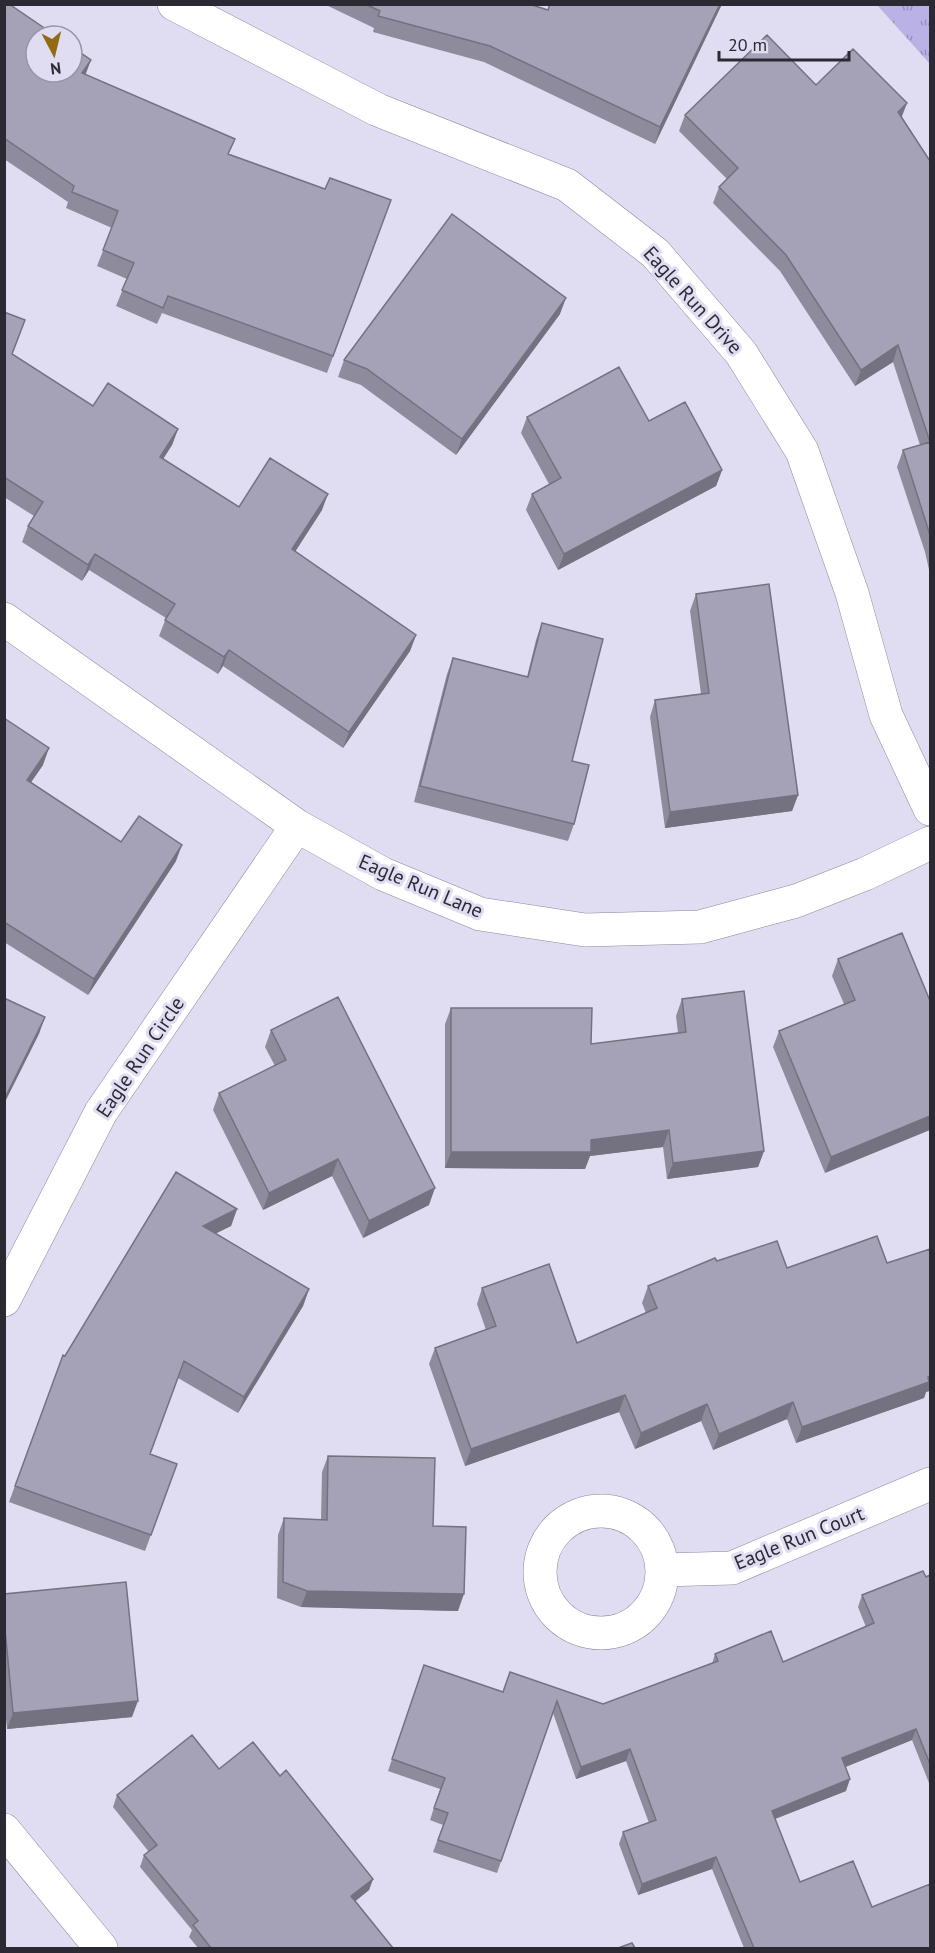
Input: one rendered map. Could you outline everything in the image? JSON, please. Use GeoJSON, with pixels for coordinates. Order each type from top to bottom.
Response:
{"type":"FeatureCollection","features":[{"type":"Feature","properties":{"kind":"street","name":"Eagle Run Drive"},"geometry":{"type":"LineString","coordinates":[[174,4],[378,110],[567,185],[655,253],[741,353],[802,451],[852,593],[886,715],[930,809]]}},
{"type":"Feature","properties":{"kind":"street","name":"Eagle Run Lane"},"geometry":{"type":"LineString","coordinates":[[4,619],[297,826],[383,874],[480,914],[585,930],[700,927],[796,901],[865,874],[930,843]]}},
{"type":"Feature","properties":{"kind":"street","name":"Eagle Run Circle"},"geometry":{"type":"LineString","coordinates":[[4,1299],[101,1112],[297,826]]}},
{"type":"Feature","properties":{"kind":"street","name":"Eagle Run Court"},"geometry":{"type":"LineString","coordinates":[[663,1570],[732,1568],[930,1484]]}},
{"type":"Feature","properties":{"kind":"street"},"geometry":{"type":"LineString","coordinates":[[4,1830],[101,1948]]}},
{"type":"Feature","properties":{"kind":"green space"},"geometry":{"type":"Polygon","coordinates":[[[877,5],[930,5],[930,64],[877,5]]]}},
{"type":"Feature","properties":{"kind":"building"},"geometry":{"type":"Polygon","coordinates":[[[4,4],[9,4],[38,24],[24,24],[24,84],[84,84],[84,74],[235,139],[228,154],[325,189],[330,178],[391,200],[333,356],[168,296],[163,308],[122,290],[134,263],[103,250],[118,211],[72,192],[74,186],[4,138],[4,4]]]}},
{"type":"Feature","properties":{"kind":"building"},"geometry":{"type":"Polygon","coordinates":[[[365,4],[529,4],[548,10],[550,4],[720,4],[660,127],[490,46],[378,16],[380,11],[365,4]]]}},
{"type":"Feature","properties":{"kind":"building"},"geometry":{"type":"Polygon","coordinates":[[[767,35],[816,85],[853,49],[907,103],[898,112],[930,161],[930,442],[898,345],[861,370],[786,255],[719,187],[738,168],[685,115],[767,35]]]}},
{"type":"Feature","properties":{"kind":"building"},"geometry":{"type":"Polygon","coordinates":[[[84,55],[91,60],[84,70],[84,55]]]}},
{"type":"Feature","properties":{"kind":"building"},"geometry":{"type":"Polygon","coordinates":[[[452,214],[566,298],[462,439],[367,369],[344,360],[452,214]]]}},
{"type":"Feature","properties":{"kind":"building"},"geometry":{"type":"Polygon","coordinates":[[[4,312],[25,320],[12,354],[93,406],[108,383],[178,429],[160,457],[239,507],[270,458],[328,494],[292,549],[416,635],[349,732],[229,650],[224,657],[165,620],[175,604],[95,554],[88,565],[28,526],[43,502],[4,477],[4,312]]]}},
{"type":"Feature","properties":{"kind":"building"},"geometry":{"type":"Polygon","coordinates":[[[619,367],[649,421],[685,402],[722,470],[564,554],[532,494],[561,478],[527,417],[619,367]]]}},
{"type":"Feature","properties":{"kind":"building"},"geometry":{"type":"Polygon","coordinates":[[[930,442],[930,535],[903,450],[930,442]]]}},
{"type":"Feature","properties":{"kind":"building"},"geometry":{"type":"Polygon","coordinates":[[[769,584],[798,795],[670,812],[655,700],[709,693],[696,594],[769,584]]]}},
{"type":"Feature","properties":{"kind":"building"},"geometry":{"type":"Polygon","coordinates":[[[542,623],[603,639],[572,761],[589,765],[574,824],[420,786],[453,658],[528,677],[542,623]]]}},
{"type":"Feature","properties":{"kind":"building"},"geometry":{"type":"Polygon","coordinates":[[[4,718],[49,748],[27,780],[121,842],[139,816],[182,845],[94,979],[4,922],[4,718]]]}},
{"type":"Feature","properties":{"kind":"building"},"geometry":{"type":"Polygon","coordinates":[[[902,933],[930,1001],[930,1116],[831,1157],[779,1031],[855,1000],[838,959],[902,933]]]}},
{"type":"Feature","properties":{"kind":"building"},"geometry":{"type":"Polygon","coordinates":[[[744,991],[764,1151],[673,1163],[669,1130],[591,1140],[591,1152],[451,1152],[451,1008],[592,1008],[591,1044],[686,1032],[682,999],[744,991]]]}},
{"type":"Feature","properties":{"kind":"building"},"geometry":{"type":"Polygon","coordinates":[[[338,997],[435,1188],[369,1221],[338,1159],[269,1193],[219,1093],[286,1060],[271,1030],[338,997]]]}},
{"type":"Feature","properties":{"kind":"building"},"geometry":{"type":"Polygon","coordinates":[[[4,998],[45,1017],[4,1100],[4,998]]]}},
{"type":"Feature","properties":{"kind":"building"},"geometry":{"type":"Polygon","coordinates":[[[176,1172],[237,1209],[203,1226],[309,1289],[244,1397],[184,1361],[150,1454],[177,1464],[151,1535],[15,1486],[63,1355],[65,1356],[176,1172]]]}},
{"type":"Feature","properties":{"kind":"building"},"geometry":{"type":"Polygon","coordinates":[[[877,1236],[887,1263],[930,1249],[929,1382],[802,1427],[793,1402],[719,1434],[707,1404],[641,1433],[625,1395],[471,1449],[435,1348],[496,1326],[482,1288],[549,1264],[577,1343],[657,1308],[648,1286],[715,1258],[717,1261],[777,1241],[787,1268],[877,1236]]]}},
{"type":"Feature","properties":{"kind":"building"},"geometry":{"type":"Polygon","coordinates":[[[328,1456],[435,1458],[433,1526],[466,1527],[464,1594],[307,1591],[283,1582],[284,1518],[327,1520],[328,1456]]]}},
{"type":"Feature","properties":{"kind":"building"},"geometry":{"type":"Polygon","coordinates":[[[923,1571],[926,1577],[930,1575],[930,1764],[916,1729],[842,1758],[850,1779],[772,1811],[800,1882],[853,1861],[872,1907],[930,1884],[930,1948],[754,1948],[716,1857],[642,1884],[623,1832],[656,1820],[630,1749],[581,1767],[557,1701],[501,1861],[438,1840],[448,1813],[434,1808],[445,1778],[392,1759],[424,1665],[503,1692],[510,1672],[603,1704],[718,1661],[715,1654],[771,1631],[783,1662],[874,1623],[862,1595],[923,1571]]]}},
{"type":"Feature","properties":{"kind":"building"},"geometry":{"type":"Polygon","coordinates":[[[126,1582],[138,1701],[13,1713],[4,1619],[4,1594],[126,1582]]]}},
{"type":"Feature","properties":{"kind":"building"},"geometry":{"type":"Polygon","coordinates":[[[192,1735],[219,1769],[253,1742],[280,1776],[286,1770],[373,1879],[351,1896],[393,1948],[211,1948],[193,1925],[198,1921],[144,1855],[157,1845],[117,1795],[192,1735]]]}},
{"type":"Feature","properties":{"kind":"building"},"geometry":{"type":"Polygon","coordinates":[[[632,1943],[635,1948],[618,1948],[632,1943]]]}}]}
